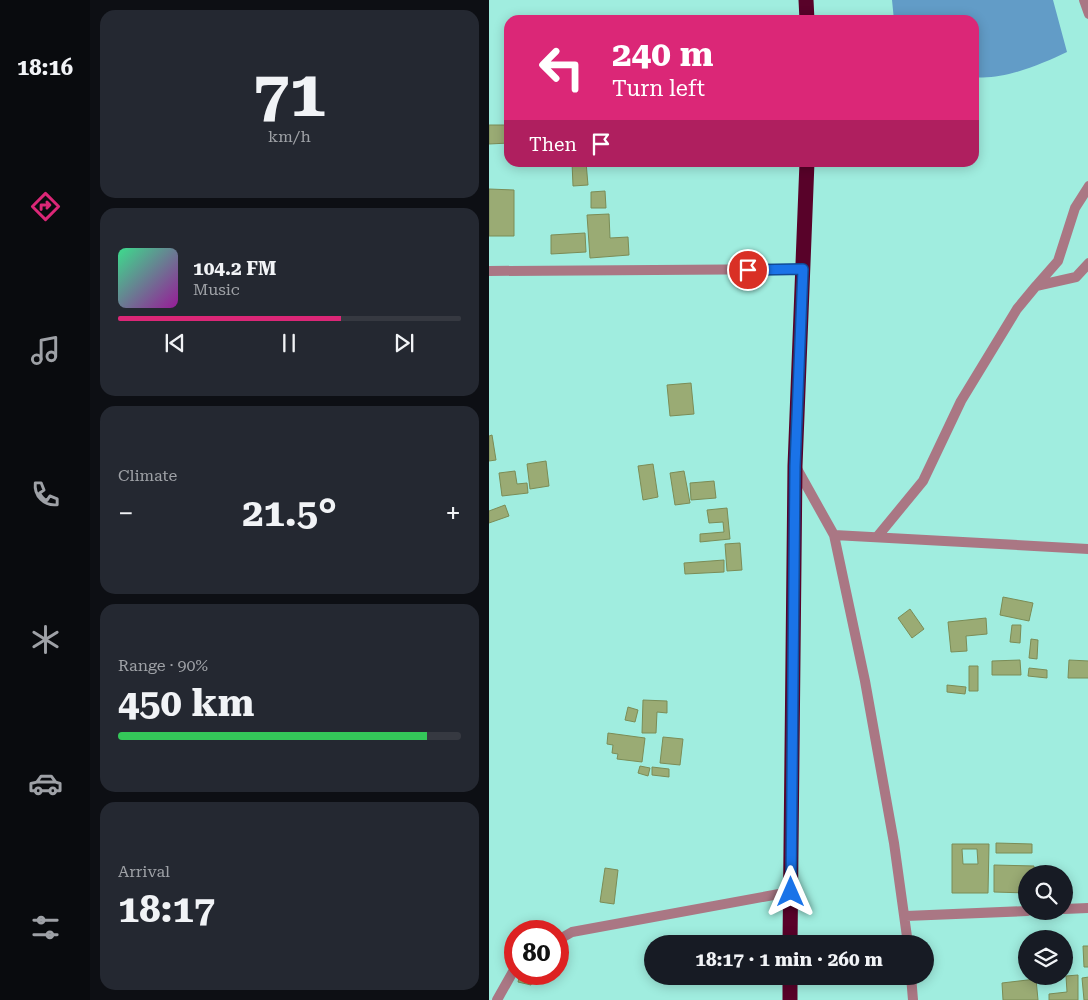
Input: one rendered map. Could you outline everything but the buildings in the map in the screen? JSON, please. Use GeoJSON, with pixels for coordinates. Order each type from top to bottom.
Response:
{"type":"FeatureCollection","features":[{"type":"Feature","properties":{"kind":"highway"},"geometry":{"type":"LineString","coordinates":[[805,0],[806,15]]}},
{"type":"Feature","properties":{"kind":"highway"},"geometry":{"type":"LineString","coordinates":[[790,935],[795,466],[807,167]]}},
{"type":"Feature","properties":{"kind":"highway"},"geometry":{"type":"LineString","coordinates":[[790,985],[790,1000]]}},
{"type":"Feature","properties":{"kind":"street"},"geometry":{"type":"LineString","coordinates":[[1084,0],[1088,14]]}},
{"type":"Feature","properties":{"kind":"street"},"geometry":{"type":"LineString","coordinates":[[877,537],[923,481],[961,401],[1017,309],[1058,261],[1075,208],[1088,186]]}},
{"type":"Feature","properties":{"kind":"street"},"geometry":{"type":"LineString","coordinates":[[1037,286],[1076,277],[1088,263]]}},
{"type":"Feature","properties":{"kind":"street"},"geometry":{"type":"LineString","coordinates":[[489,271],[803,269]]}},
{"type":"Feature","properties":{"kind":"street"},"geometry":{"type":"LineString","coordinates":[[795,466],[834,534],[865,681],[906,916],[907,935]]}},
{"type":"Feature","properties":{"kind":"street"},"geometry":{"type":"LineString","coordinates":[[834,534],[1088,548]]}},
{"type":"Feature","properties":{"kind":"street"},"geometry":{"type":"LineString","coordinates":[[569,934],[791,892]]}},
{"type":"Feature","properties":{"kind":"street"},"geometry":{"type":"LineString","coordinates":[[1073,909],[1088,908]]}},
{"type":"Feature","properties":{"kind":"street"},"geometry":{"type":"LineString","coordinates":[[906,916],[1018,911]]}},
{"type":"Feature","properties":{"kind":"street"},"geometry":{"type":"LineString","coordinates":[[497,1000],[505,985]]}},
{"type":"Feature","properties":{"kind":"street"},"geometry":{"type":"LineString","coordinates":[[912,985],[913,1000]]}},
{"type":"Feature","properties":{"kind":"water"},"geometry":{"type":"Polygon","coordinates":[[[892,0],[1053,0],[1067,52],[1046,62],[1009,74],[979,77],[979,15],[894,15],[892,0]]]}},
{"type":"Feature","properties":{"kind":"route"},"geometry":{"type":"LineString","coordinates":[[748,270],[803,269],[795,466],[791,892]]}}]}
